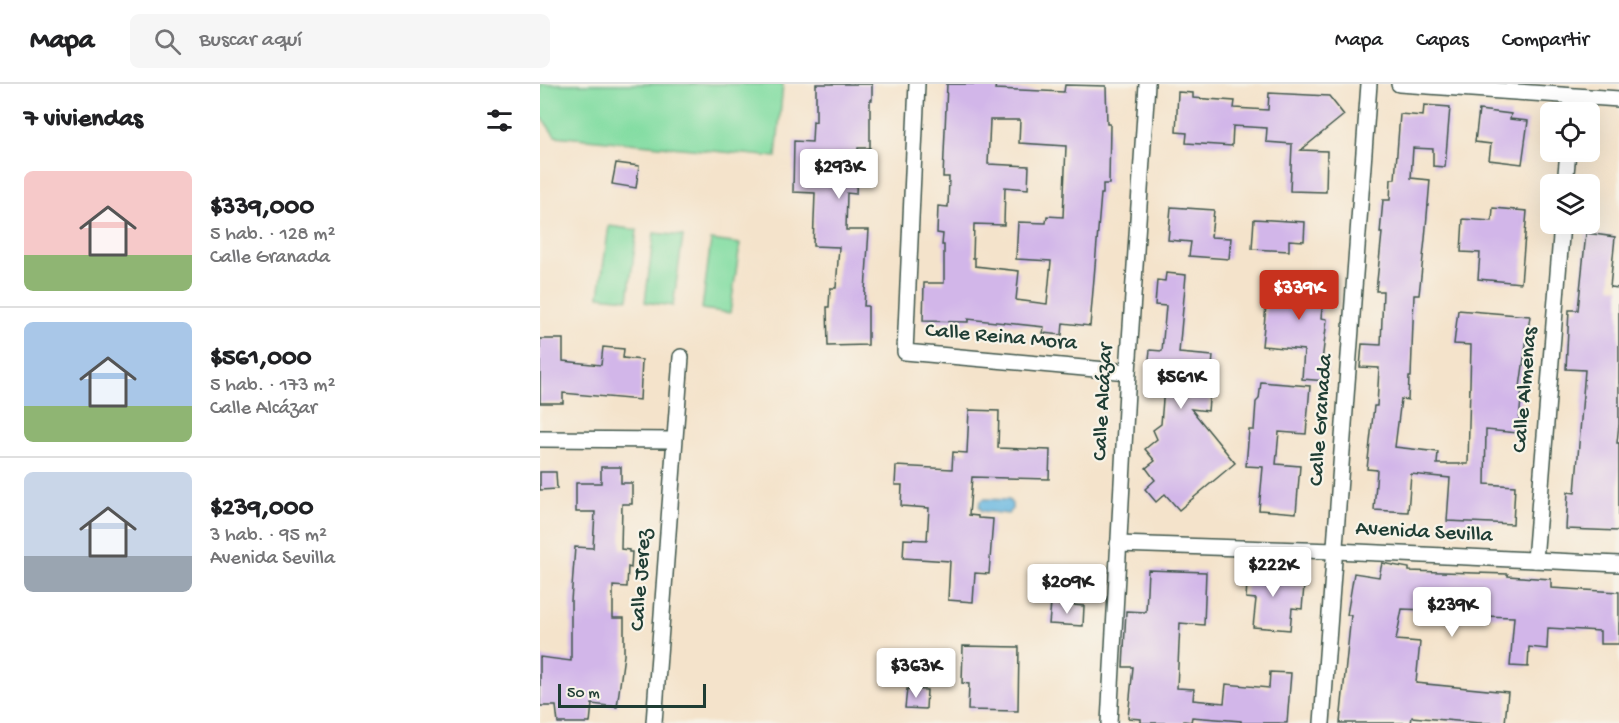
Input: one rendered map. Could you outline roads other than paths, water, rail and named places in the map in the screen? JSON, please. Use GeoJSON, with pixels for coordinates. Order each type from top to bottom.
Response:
{"type":"FeatureCollection","features":[{"type":"Feature","properties":{"kind":"street","name":"Calle Reina Mora"},"geometry":{"type":"LineString","coordinates":[[917,84],[905,352],[1128,372]]}},
{"type":"Feature","properties":{"kind":"street","name":"Calle Alcázar"},"geometry":{"type":"LineString","coordinates":[[1108,723],[1147,84]]}},
{"type":"Feature","properties":{"kind":"street","name":"Calle Granada"},"geometry":{"type":"LineString","coordinates":[[1322,723],[1369,84]]}},
{"type":"Feature","properties":{"kind":"street"},"geometry":{"type":"LineString","coordinates":[[1399,84],[1619,99]]}},
{"type":"Feature","properties":{"kind":"street"},"geometry":{"type":"LineString","coordinates":[[1572,97],[1572,102]]}},
{"type":"Feature","properties":{"kind":"street","name":"Calle Almenas"},"geometry":{"type":"LineString","coordinates":[[1535,560],[1561,234]]}},
{"type":"Feature","properties":{"kind":"street","name":"Calle Jerez"},"geometry":{"type":"LineString","coordinates":[[654,723],[681,357]]}},
{"type":"Feature","properties":{"kind":"street"},"geometry":{"type":"LineString","coordinates":[[540,439],[674,440]]}},
{"type":"Feature","properties":{"kind":"street","name":"Avenida Sevilla"},"geometry":{"type":"LineString","coordinates":[[1118,544],[1619,564]]}},
{"type":"Feature","properties":{"kind":"water"},"geometry":{"type":"Polygon","coordinates":[[[984,499],[1009,500],[1012,510],[1008,514],[982,511],[979,506],[984,499]]]}}]}
